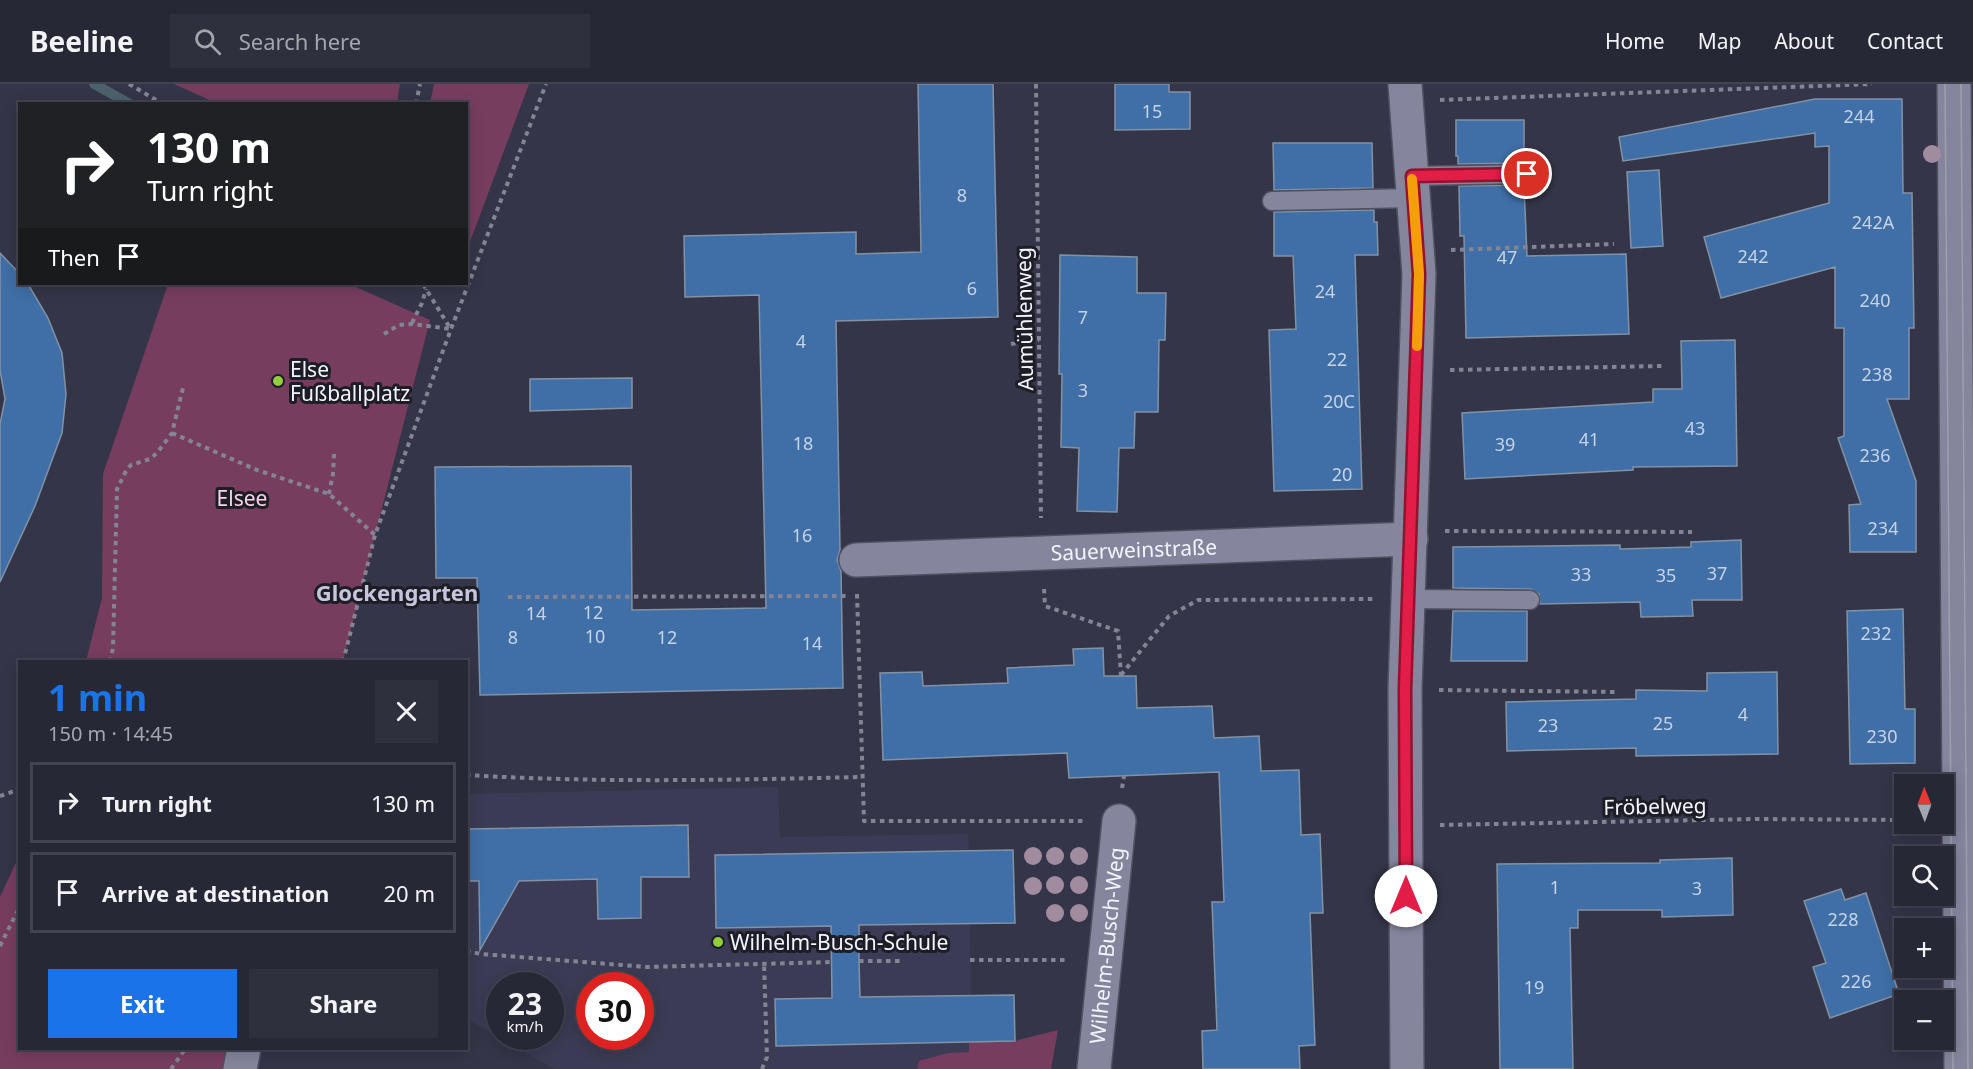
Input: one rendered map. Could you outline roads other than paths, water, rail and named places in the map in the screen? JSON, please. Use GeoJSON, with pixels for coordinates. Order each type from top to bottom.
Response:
{"type":"FeatureCollection","features":[{"type":"Feature","properties":{"kind":"street"},"geometry":{"type":"LineString","coordinates":[[1954,84],[1961,1069]]}},
{"type":"Feature","properties":{"kind":"street"},"geometry":{"type":"LineString","coordinates":[[1406,93],[1419,274],[1405,689],[1407,1069]]}},
{"type":"Feature","properties":{"kind":"street","name":"Sauerweinstraße"},"geometry":{"type":"LineString","coordinates":[[856,561],[1411,535]]}},
{"type":"Feature","properties":{"kind":"street","name":"Wilhelm-Busch-Weg"},"geometry":{"type":"LineString","coordinates":[[1094,1069],[1119,821]]}},
{"type":"Feature","properties":{"kind":"street"},"geometry":{"type":"LineString","coordinates":[[240,1069],[244,1050]]}},
{"type":"Feature","properties":{"kind":"lane"},"geometry":{"type":"LineString","coordinates":[[1272,201],[1527,174]]}},
{"type":"Feature","properties":{"kind":"lane"},"geometry":{"type":"LineString","coordinates":[[1409,599],[1530,600]]}},
{"type":"Feature","properties":{"kind":"waterway"},"geometry":{"type":"LineString","coordinates":[[94,84],[126,102]]}},
{"type":"Feature","properties":{"kind":"tram line"},"geometry":{"type":"LineString","coordinates":[[1945,84],[1953,1069]]}},
{"type":"Feature","properties":{"kind":"tram line"},"geometry":{"type":"LineString","coordinates":[[1961,84],[1968,1069]]}},
{"type":"Feature","properties":{"kind":"place","name":"Else Fußballplatz"},"geometry":{"type":"Point","coordinates":[278,381]}},
{"type":"Feature","properties":{"kind":"place","name":"Wilhelm-Busch-Schule"},"geometry":{"type":"Point","coordinates":[718,942]}},
{"type":"Feature","properties":{"kind":"district","name":"Glockengarten"},"geometry":{"type":"Point","coordinates":[397,592]}},
{"type":"Feature","properties":{"kind":"park label","name":"Elsee"},"geometry":{"type":"Point","coordinates":[242,498]}}]}
